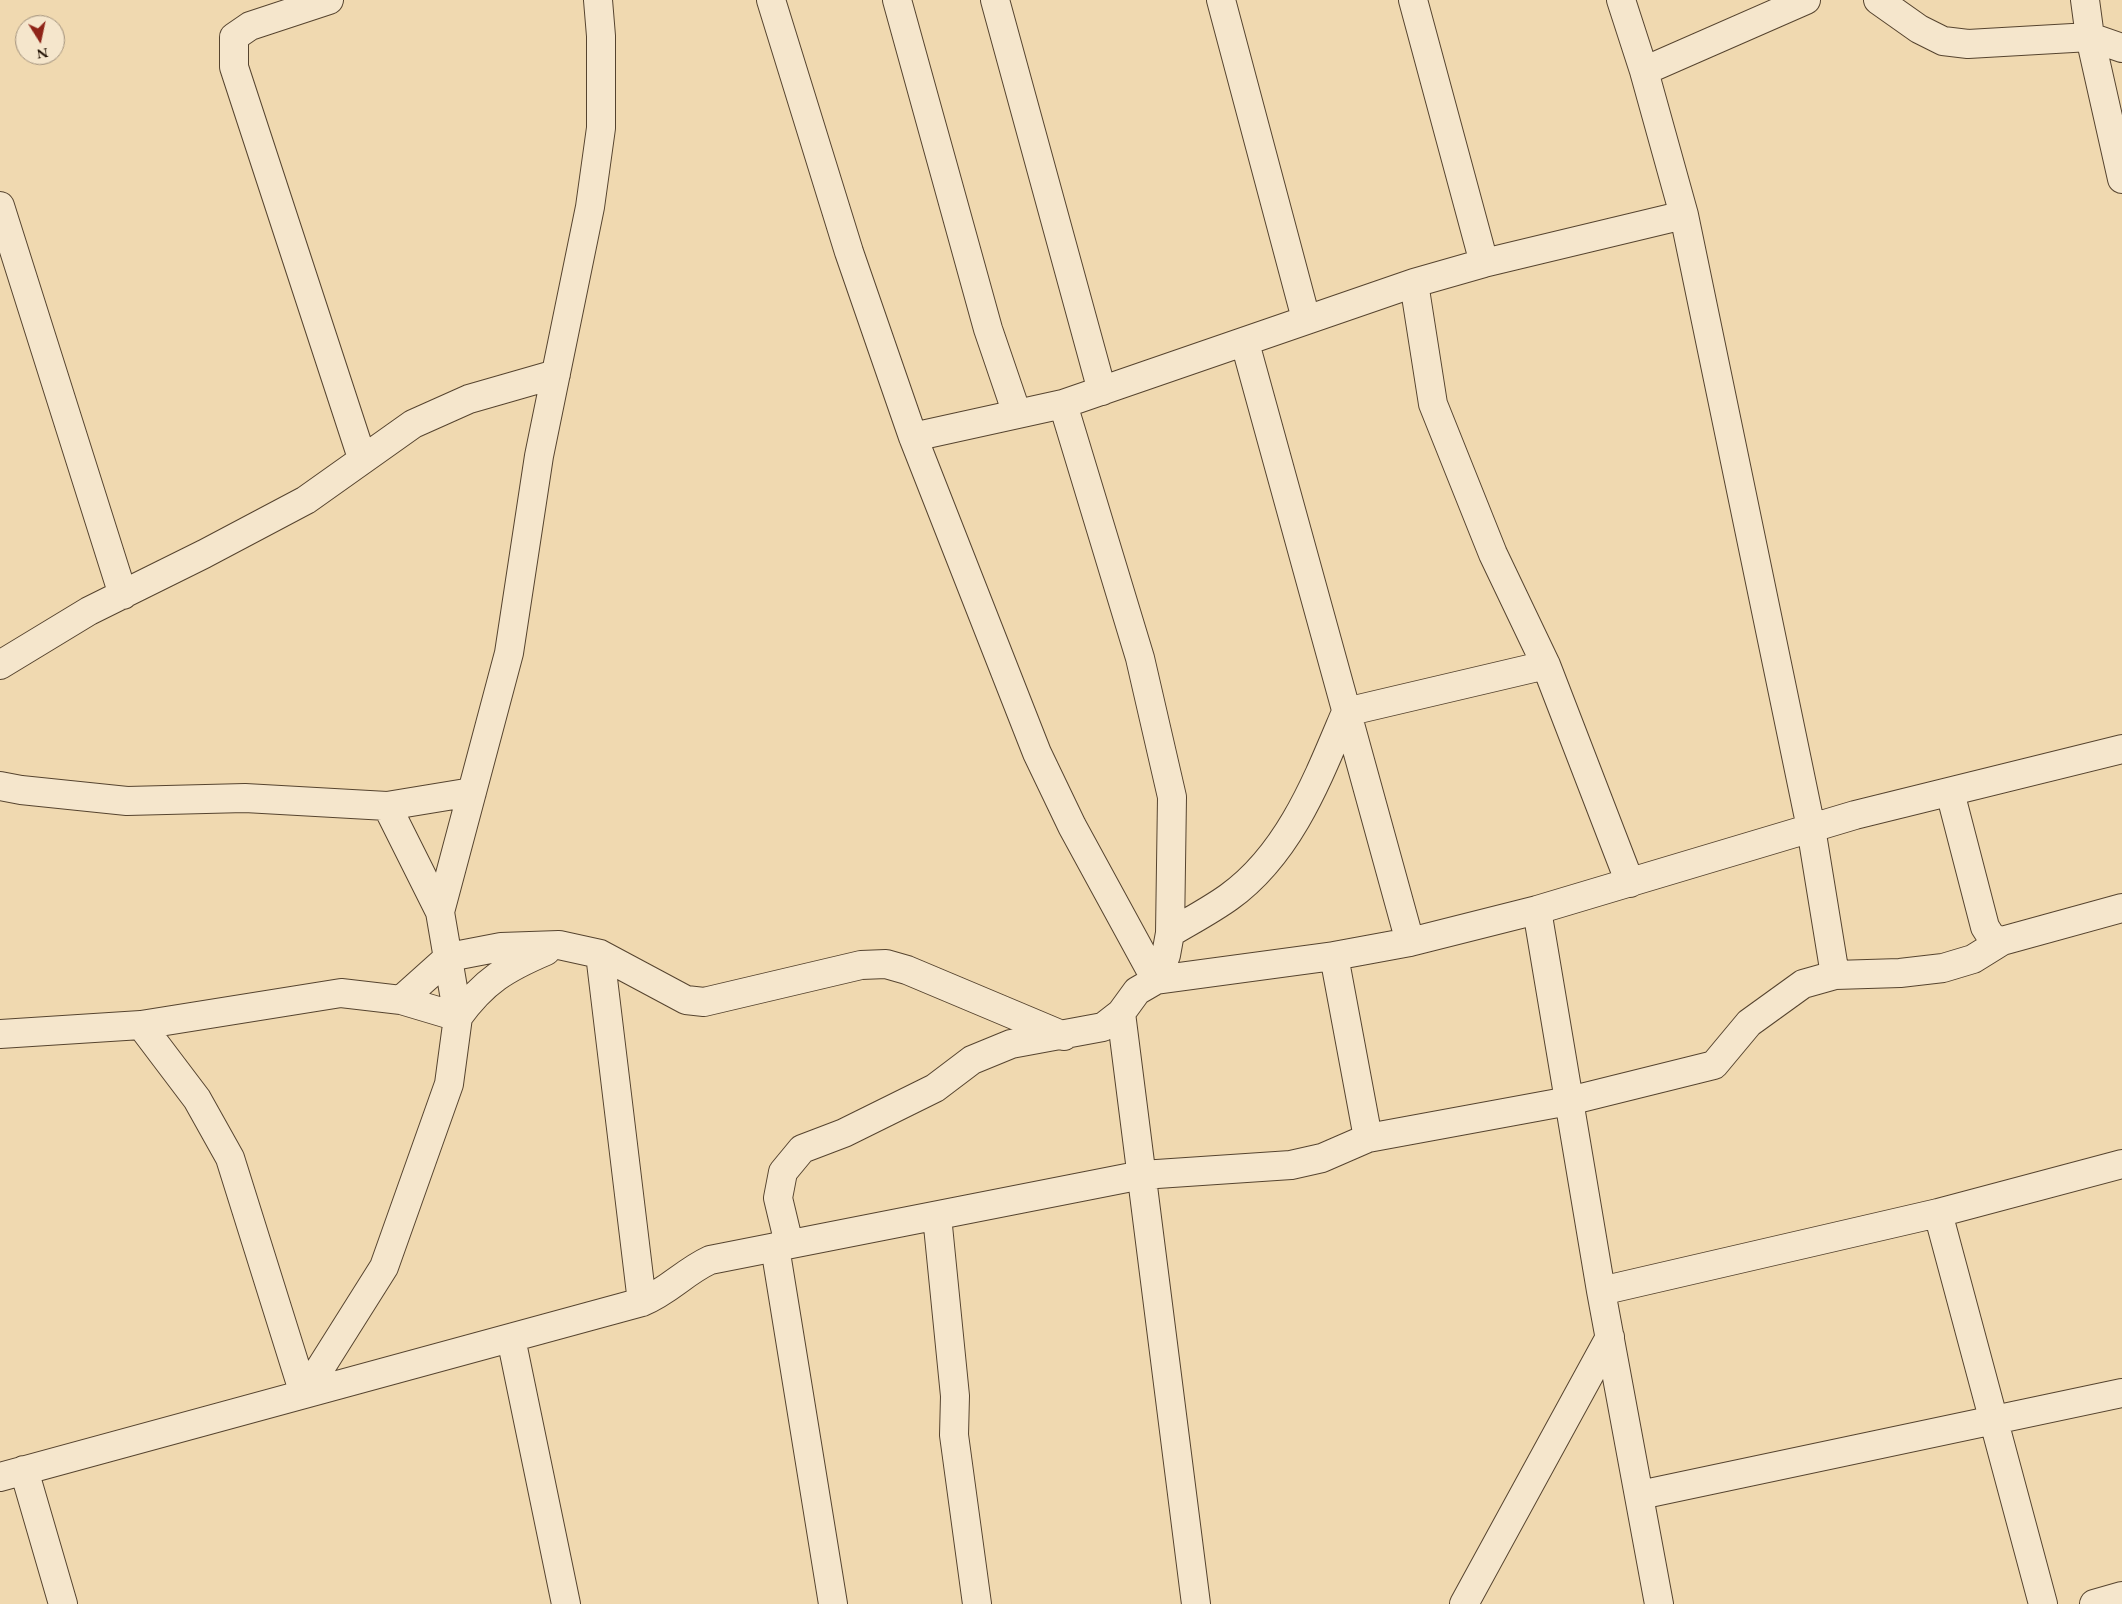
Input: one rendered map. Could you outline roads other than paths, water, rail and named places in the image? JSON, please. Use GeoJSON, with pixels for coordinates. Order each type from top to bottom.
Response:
{"type":"FeatureCollection","features":[{"type":"Feature","properties":{"kind":"street"},"geometry":{"type":"LineString","coordinates":[[440,912],[509,653],[539,456],[590,207],[601,128],[601,36],[598,0]]}},
{"type":"Feature","properties":{"kind":"street"},"geometry":{"type":"LineString","coordinates":[[771,0],[849,252],[913,437],[1037,754],[1072,826],[1156,980]]}},
{"type":"Feature","properties":{"kind":"street"},"geometry":{"type":"LineString","coordinates":[[897,0],[985,320],[1017,414]]}},
{"type":"Feature","properties":{"kind":"street"},"geometry":{"type":"LineString","coordinates":[[995,0],[1102,391]]}},
{"type":"Feature","properties":{"kind":"street"},"geometry":{"type":"LineString","coordinates":[[1221,0],[1306,319]]}},
{"type":"Feature","properties":{"kind":"street"},"geometry":{"type":"LineString","coordinates":[[1413,0],[1484,263]]}},
{"type":"Feature","properties":{"kind":"street"},"geometry":{"type":"LineString","coordinates":[[1621,0],[1644,71],[1684,215],[1811,828],[1835,975]]}},
{"type":"Feature","properties":{"kind":"street"},"geometry":{"type":"LineString","coordinates":[[1644,71],[1806,0]]}},
{"type":"Feature","properties":{"kind":"street"},"geometry":{"type":"LineString","coordinates":[[1878,0],[1919,29],[1943,41],[1968,44],[2090,37],[2122,48]]}},
{"type":"Feature","properties":{"kind":"street"},"geometry":{"type":"LineString","coordinates":[[2085,0],[2090,37],[2122,179]]}},
{"type":"Feature","properties":{"kind":"street"},"geometry":{"type":"LineString","coordinates":[[319,1],[250,26],[234,38],[234,67],[362,458]]}},
{"type":"Feature","properties":{"kind":"street"},"geometry":{"type":"LineString","coordinates":[[0,206],[123,595]]}},
{"type":"Feature","properties":{"kind":"street"},"geometry":{"type":"LineString","coordinates":[[913,437],[1063,404],[1245,343],[1306,319],[1414,283],[1484,263],[1684,215]]}},
{"type":"Feature","properties":{"kind":"street"},"geometry":{"type":"LineString","coordinates":[[1414,283],[1434,404],[1493,554],[1546,665],[1630,883]]}},
{"type":"Feature","properties":{"kind":"street"},"geometry":{"type":"LineString","coordinates":[[1245,343],[1410,942]]}},
{"type":"Feature","properties":{"kind":"street"},"geometry":{"type":"LineString","coordinates":[[0,665],[89,611],[306,500],[362,458],[413,424],[469,399],[556,374]]}},
{"type":"Feature","properties":{"kind":"street"},"geometry":{"type":"LineString","coordinates":[[1063,404],[1140,658],[1172,797],[1170,933],[1166,955],[1156,980]]}},
{"type":"Feature","properties":{"kind":"street"},"geometry":{"type":"LineString","coordinates":[[1346,712],[1546,665]]}},
{"type":"Feature","properties":{"kind":"street"},"geometry":{"type":"LineString","coordinates":[[1170,933],[1230,896],[1273,855],[1309,797],[1346,712]]}},
{"type":"Feature","properties":{"kind":"street"},"geometry":{"type":"LineString","coordinates":[[833,1604],[782,1246],[778,1198],[783,1172],[802,1149],[844,1133],[935,1088],[972,1060],[1011,1044],[1064,1036],[1103,1027],[1121,1013],[1137,991],[1156,980],[1334,956],[1410,942],[1536,910],[1811,828],[2122,750]]}},
{"type":"Feature","properties":{"kind":"street"},"geometry":{"type":"LineString","coordinates":[[0,786],[21,790],[127,801],[245,798],[387,806],[472,792]]}},
{"type":"Feature","properties":{"kind":"street"},"geometry":{"type":"LineString","coordinates":[[1950,792],[1985,928],[1992,938],[2002,941]]}},
{"type":"Feature","properties":{"kind":"street"},"geometry":{"type":"LineString","coordinates":[[304,1394],[384,1267],[412,1194],[449,1084],[458,1017],[440,912],[387,806]]}},
{"type":"Feature","properties":{"kind":"street"},"geometry":{"type":"LineString","coordinates":[[63,1604],[12,1474],[642,1302],[660,1295],[690,1269],[710,1260],[1142,1175],[1291,1165],[1322,1158],[1368,1138],[1569,1101],[1714,1065],[1749,1023],[1803,984],[1835,975],[1900,973],[1943,968],[1973,959],[2002,941],[2122,908]]}},
{"type":"Feature","properties":{"kind":"street"},"geometry":{"type":"LineString","coordinates":[[1536,910],[1601,1291],[1660,1604]]}},
{"type":"Feature","properties":{"kind":"street"},"geometry":{"type":"LineString","coordinates":[[458,1017],[474,996],[511,966],[559,945]]}},
{"type":"Feature","properties":{"kind":"street"},"geometry":{"type":"LineString","coordinates":[[401,1000],[449,957],[501,947],[559,945],[600,954],[686,1000],[704,1002],[861,965],[886,964],[907,970],[1064,1036]]}},
{"type":"Feature","properties":{"kind":"street"},"geometry":{"type":"LineString","coordinates":[[600,954],[642,1302]]}},
{"type":"Feature","properties":{"kind":"street"},"geometry":{"type":"LineString","coordinates":[[1334,956],[1368,1138]]}},
{"type":"Feature","properties":{"kind":"street"},"geometry":{"type":"LineString","coordinates":[[0,1034],[141,1025],[341,993],[401,1000],[458,1017]]}},
{"type":"Feature","properties":{"kind":"street"},"geometry":{"type":"LineString","coordinates":[[1121,1013],[1196,1604]]}},
{"type":"Feature","properties":{"kind":"street"},"geometry":{"type":"LineString","coordinates":[[141,1025],[197,1099],[230,1158],[304,1394]]}},
{"type":"Feature","properties":{"kind":"street"},"geometry":{"type":"LineString","coordinates":[[1601,1291],[1938,1213],[2122,1164]]}},
{"type":"Feature","properties":{"kind":"street"},"geometry":{"type":"LineString","coordinates":[[1938,1213],[2043,1604]]}},
{"type":"Feature","properties":{"kind":"street"},"geometry":{"type":"LineString","coordinates":[[937,1216],[956,1396],[954,1435],[977,1604]]}},
{"type":"Feature","properties":{"kind":"street"},"geometry":{"type":"LineString","coordinates":[[1464,1604],[1610,1337]]}},
{"type":"Feature","properties":{"kind":"street"},"geometry":{"type":"LineString","coordinates":[[510,1338],[566,1604]]}},
{"type":"Feature","properties":{"kind":"street"},"geometry":{"type":"LineString","coordinates":[[1640,1495],[2122,1393]]}},
{"type":"Feature","properties":{"kind":"street"},"geometry":{"type":"LineString","coordinates":[[2094,1604],[2122,1596]]}}]}
